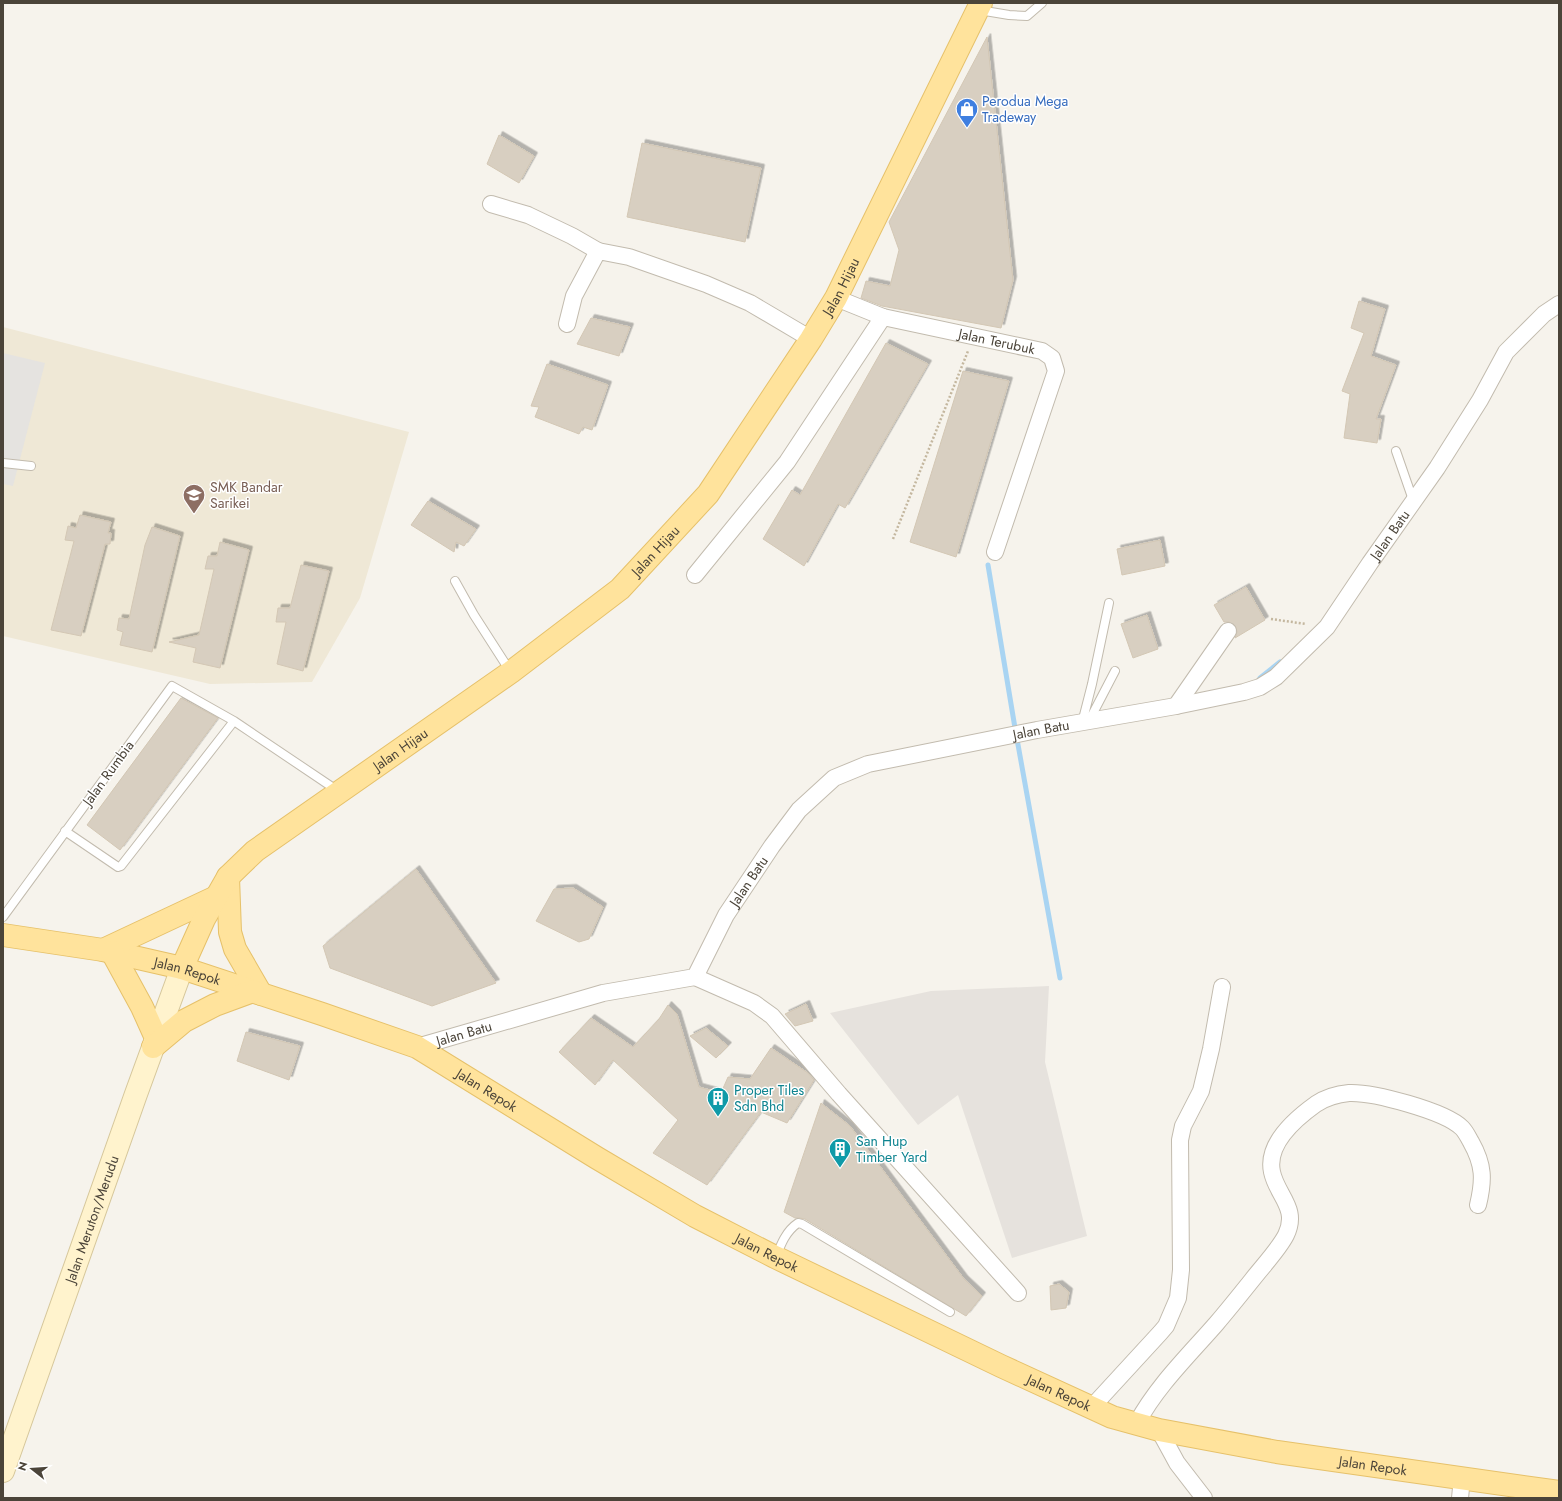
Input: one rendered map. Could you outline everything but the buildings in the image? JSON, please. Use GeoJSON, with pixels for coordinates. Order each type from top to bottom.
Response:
{"type":"FeatureCollection","features":[{"type":"Feature","properties":{"kind":"main road","name":"Jalan Hijau"},"geometry":{"type":"LineString","coordinates":[[182,968],[204,919],[216,897],[228,878],[255,851],[338,791],[511,672],[620,589],[708,494],[811,339],[836,298],[980,6]]}},
{"type":"Feature","properties":{"kind":"main road"},"geometry":{"type":"LineString","coordinates":[[216,897],[108,951],[139,1002],[155,1043],[184,1021],[215,1004],[257,992],[235,949],[230,932],[228,878]]}},
{"type":"Feature","properties":{"kind":"main road","name":"Jalan Repok"},"geometry":{"type":"LineString","coordinates":[[3,934],[108,951],[182,968],[417,1047],[615,1169],[695,1216],[775,1257],[1001,1366],[1112,1417],[1158,1430],[1461,1488],[1559,1492]]}},
{"type":"Feature","properties":{"kind":"main road","name":"Jalan Meruton/Merudu"},"geometry":{"type":"LineString","coordinates":[[3,1471],[182,968]]}},
{"type":"Feature","properties":{"kind":"street"},"geometry":{"type":"LineString","coordinates":[[491,204],[528,215],[572,236],[598,251],[629,257],[706,284],[750,303],[811,339]]}},
{"type":"Feature","properties":{"kind":"street"},"geometry":{"type":"LineString","coordinates":[[566,324],[574,296],[598,251]]}},
{"type":"Feature","properties":{"kind":"street","name":"Jalan Terubuk"},"geometry":{"type":"LineString","coordinates":[[836,298],[883,317],[974,335],[1042,351],[1052,358],[1056,371],[996,552]]}},
{"type":"Feature","properties":{"kind":"street","name":"Jalan Batu"},"geometry":{"type":"LineString","coordinates":[[417,1047],[602,993],[695,978],[726,915],[772,846],[799,810],[834,778],[868,764],[1037,730],[1176,706],[1244,692],[1260,687],[1276,677],[1327,627],[1413,500],[1437,468],[1472,412],[1506,352],[1544,314],[1559,304]]}},
{"type":"Feature","properties":{"kind":"street"},"geometry":{"type":"LineString","coordinates":[[695,575],[787,462],[883,317]]}},
{"type":"Feature","properties":{"kind":"street"},"geometry":{"type":"LineString","coordinates":[[1176,706],[1228,630]]}},
{"type":"Feature","properties":{"kind":"street"},"geometry":{"type":"LineString","coordinates":[[695,978],[754,1003],[772,1016],[839,1094],[1018,1293]]}},
{"type":"Feature","properties":{"kind":"street"},"geometry":{"type":"LineString","coordinates":[[1092,1408],[1166,1326],[1178,1298],[1181,1270],[1180,1140],[1183,1126],[1201,1091],[1211,1048],[1222,988]]}},
{"type":"Feature","properties":{"kind":"street"},"geometry":{"type":"LineString","coordinates":[[1137,1423],[1146,1405],[1172,1372],[1217,1323],[1268,1260],[1286,1235],[1290,1222],[1289,1207],[1272,1173],[1272,1157],[1278,1142],[1288,1129],[1317,1103],[1332,1096],[1350,1093],[1367,1095],[1413,1105],[1449,1118],[1463,1129],[1474,1148],[1482,1168],[1483,1185],[1478,1205]]}},
{"type":"Feature","properties":{"kind":"street"},"geometry":{"type":"LineString","coordinates":[[1158,1430],[1177,1463],[1204,1498]]}},
{"type":"Feature","properties":{"kind":"lane"},"geometry":{"type":"LineString","coordinates":[[980,6],[1009,15],[1027,16],[1042,3]]}},
{"type":"Feature","properties":{"kind":"lane"},"geometry":{"type":"LineString","coordinates":[[1396,452],[1413,500]]}},
{"type":"Feature","properties":{"kind":"lane"},"geometry":{"type":"LineString","coordinates":[[3,463],[31,466]]}},
{"type":"Feature","properties":{"kind":"lane"},"geometry":{"type":"LineString","coordinates":[[455,581],[474,615],[511,672]]}},
{"type":"Feature","properties":{"kind":"lane"},"geometry":{"type":"LineString","coordinates":[[1085,722],[1109,603]]}},
{"type":"Feature","properties":{"kind":"lane","name":"Jalan Batu"},"geometry":{"type":"LineString","coordinates":[[1085,722],[1115,671]]}},
{"type":"Feature","properties":{"kind":"lane","name":"Jalan Rumbia"},"geometry":{"type":"LineString","coordinates":[[3,917],[172,686],[234,721]]}},
{"type":"Feature","properties":{"kind":"lane"},"geometry":{"type":"LineString","coordinates":[[65,831],[118,867],[122,866],[234,721],[338,791]]}},
{"type":"Feature","properties":{"kind":"lane"},"geometry":{"type":"LineString","coordinates":[[775,1257],[782,1242],[792,1227],[798,1223],[802,1224],[950,1312]]}},
{"type":"Feature","properties":{"kind":"path"},"geometry":{"type":"LineString","coordinates":[[893,539],[974,335]]}},
{"type":"Feature","properties":{"kind":"path"},"geometry":{"type":"LineString","coordinates":[[1271,619],[1327,627]]}},
{"type":"Feature","properties":{"kind":"shaded area","name":"SMK Bandar Sarikei"},"geometry":{"type":"Polygon","coordinates":[[[3,327],[409,432],[360,598],[312,682],[210,684],[3,636],[3,327]]]}},
{"type":"Feature","properties":{"kind":"shaded area"},"geometry":{"type":"Polygon","coordinates":[[[3,353],[45,363],[13,486],[3,484],[3,353]]]}},
{"type":"Feature","properties":{"kind":"shaded area"},"geometry":{"type":"Polygon","coordinates":[[[1049,986],[1045,1062],[1087,1236],[1012,1258],[958,1095],[918,1125],[830,1013],[931,991],[1049,986]]]}},
{"type":"Feature","properties":{"kind":"waterway"},"geometry":{"type":"LineString","coordinates":[[988,565],[1015,728],[1060,978]]}},
{"type":"Feature","properties":{"kind":"waterway"},"geometry":{"type":"LineString","coordinates":[[1260,678],[1280,662]]}},
{"type":"Feature","properties":{"kind":"place","name":"Perodua Mega Tradeway"},"geometry":{"type":"Point","coordinates":[967,128]}},
{"type":"Feature","properties":{"kind":"place","name":"SMK Bandar Sarikei"},"geometry":{"type":"Point","coordinates":[194,514]}},
{"type":"Feature","properties":{"kind":"place","name":"Proper Tiles Sdn Bhd"},"geometry":{"type":"Point","coordinates":[718,1118]}},
{"type":"Feature","properties":{"kind":"place","name":"San Hup Timber Yard"},"geometry":{"type":"Point","coordinates":[840,1168]}}]}
